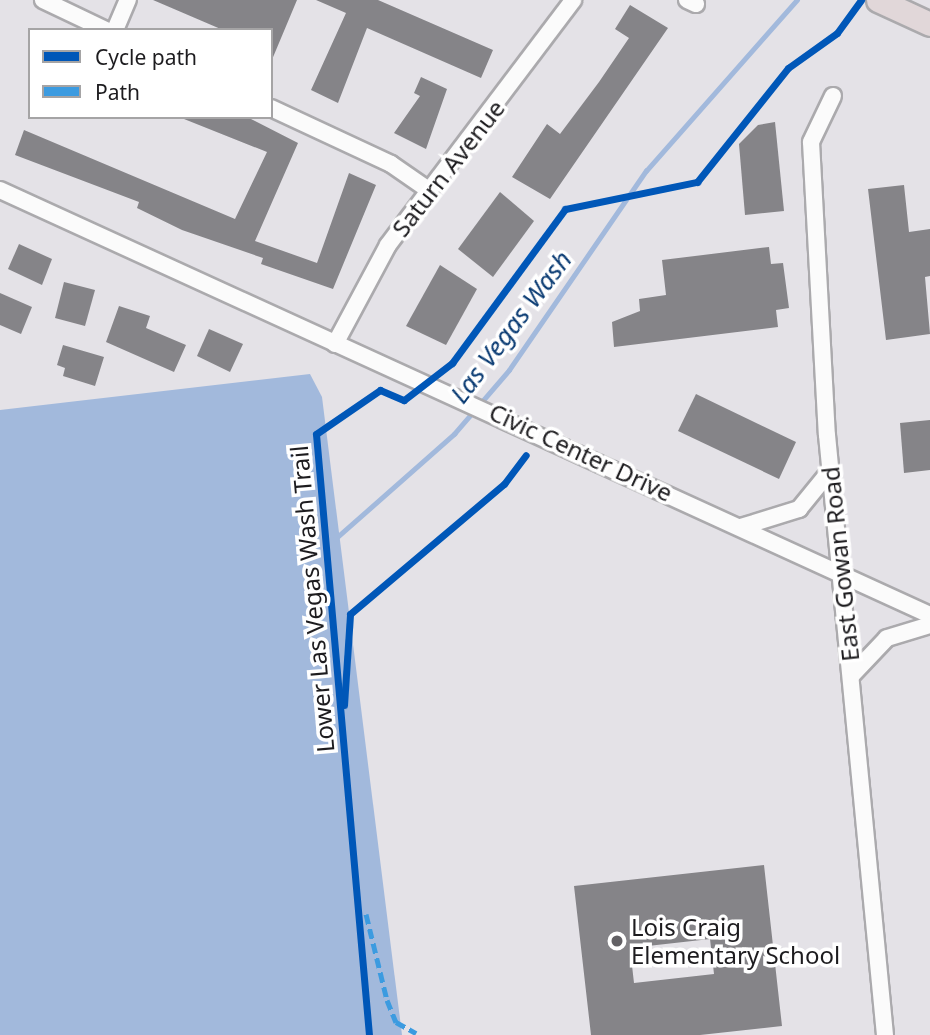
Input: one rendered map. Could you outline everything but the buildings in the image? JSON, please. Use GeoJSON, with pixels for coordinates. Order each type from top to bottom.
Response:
{"type":"FeatureCollection","features":[{"type":"Feature","properties":{"kind":"highway"},"geometry":{"type":"LineString","coordinates":[[878,0],[930,24]]}},
{"type":"Feature","properties":{"kind":"street"},"geometry":{"type":"LineString","coordinates":[[43,0],[102,28]]}},
{"type":"Feature","properties":{"kind":"street"},"geometry":{"type":"LineString","coordinates":[[116,28],[128,0]]}},
{"type":"Feature","properties":{"kind":"street","name":"Saturn Avenue"},"geometry":{"type":"LineString","coordinates":[[335,344],[388,245],[573,0]]}},
{"type":"Feature","properties":{"kind":"street","name":"East Gowan Road"},"geometry":{"type":"LineString","coordinates":[[832,96],[811,142],[830,471],[885,1035]]}},
{"type":"Feature","properties":{"kind":"street"},"geometry":{"type":"LineString","coordinates":[[273,109],[391,164],[430,191]]}},
{"type":"Feature","properties":{"kind":"street","name":"Civic Center Drive"},"geometry":{"type":"LineString","coordinates":[[0,190],[335,344],[525,425],[930,615]]}},
{"type":"Feature","properties":{"kind":"street"},"geometry":{"type":"LineString","coordinates":[[741,527],[799,509],[830,471]]}},
{"type":"Feature","properties":{"kind":"street"},"geometry":{"type":"LineString","coordinates":[[851,676],[887,638],[930,625]]}},
{"type":"Feature","properties":{"kind":"water"},"geometry":{"type":"Polygon","coordinates":[[[310,374],[322,397],[402,1035],[0,1035],[0,410],[310,374]]]}},
{"type":"Feature","properties":{"kind":"waterway","name":"Las Vegas Wash"},"geometry":{"type":"LineString","coordinates":[[335,539],[454,434],[509,370],[646,171],[797,0]]}},
{"type":"Feature","properties":{"kind":"marked path"},"geometry":{"type":"LineString","coordinates":[[366,914],[387,1000],[396,1022],[416,1033]]}},
{"type":"Feature","properties":{"kind":"cycle path","name":"Lower Las Vegas Wash Trail"},"geometry":{"type":"LineString","coordinates":[[369,1035],[316,434],[380,390],[404,400],[452,363],[565,209],[697,182],[788,68],[837,33],[861,0]]}},
{"type":"Feature","properties":{"kind":"cycle path","name":"Lower Las Vegas Wash Trail"},"geometry":{"type":"LineString","coordinates":[[344,705],[350,614],[504,484],[526,455]]}},
{"type":"Feature","properties":{"kind":"place","name":"Lois Craig Elementary School"},"geometry":{"type":"Point","coordinates":[617,941]}}]}
